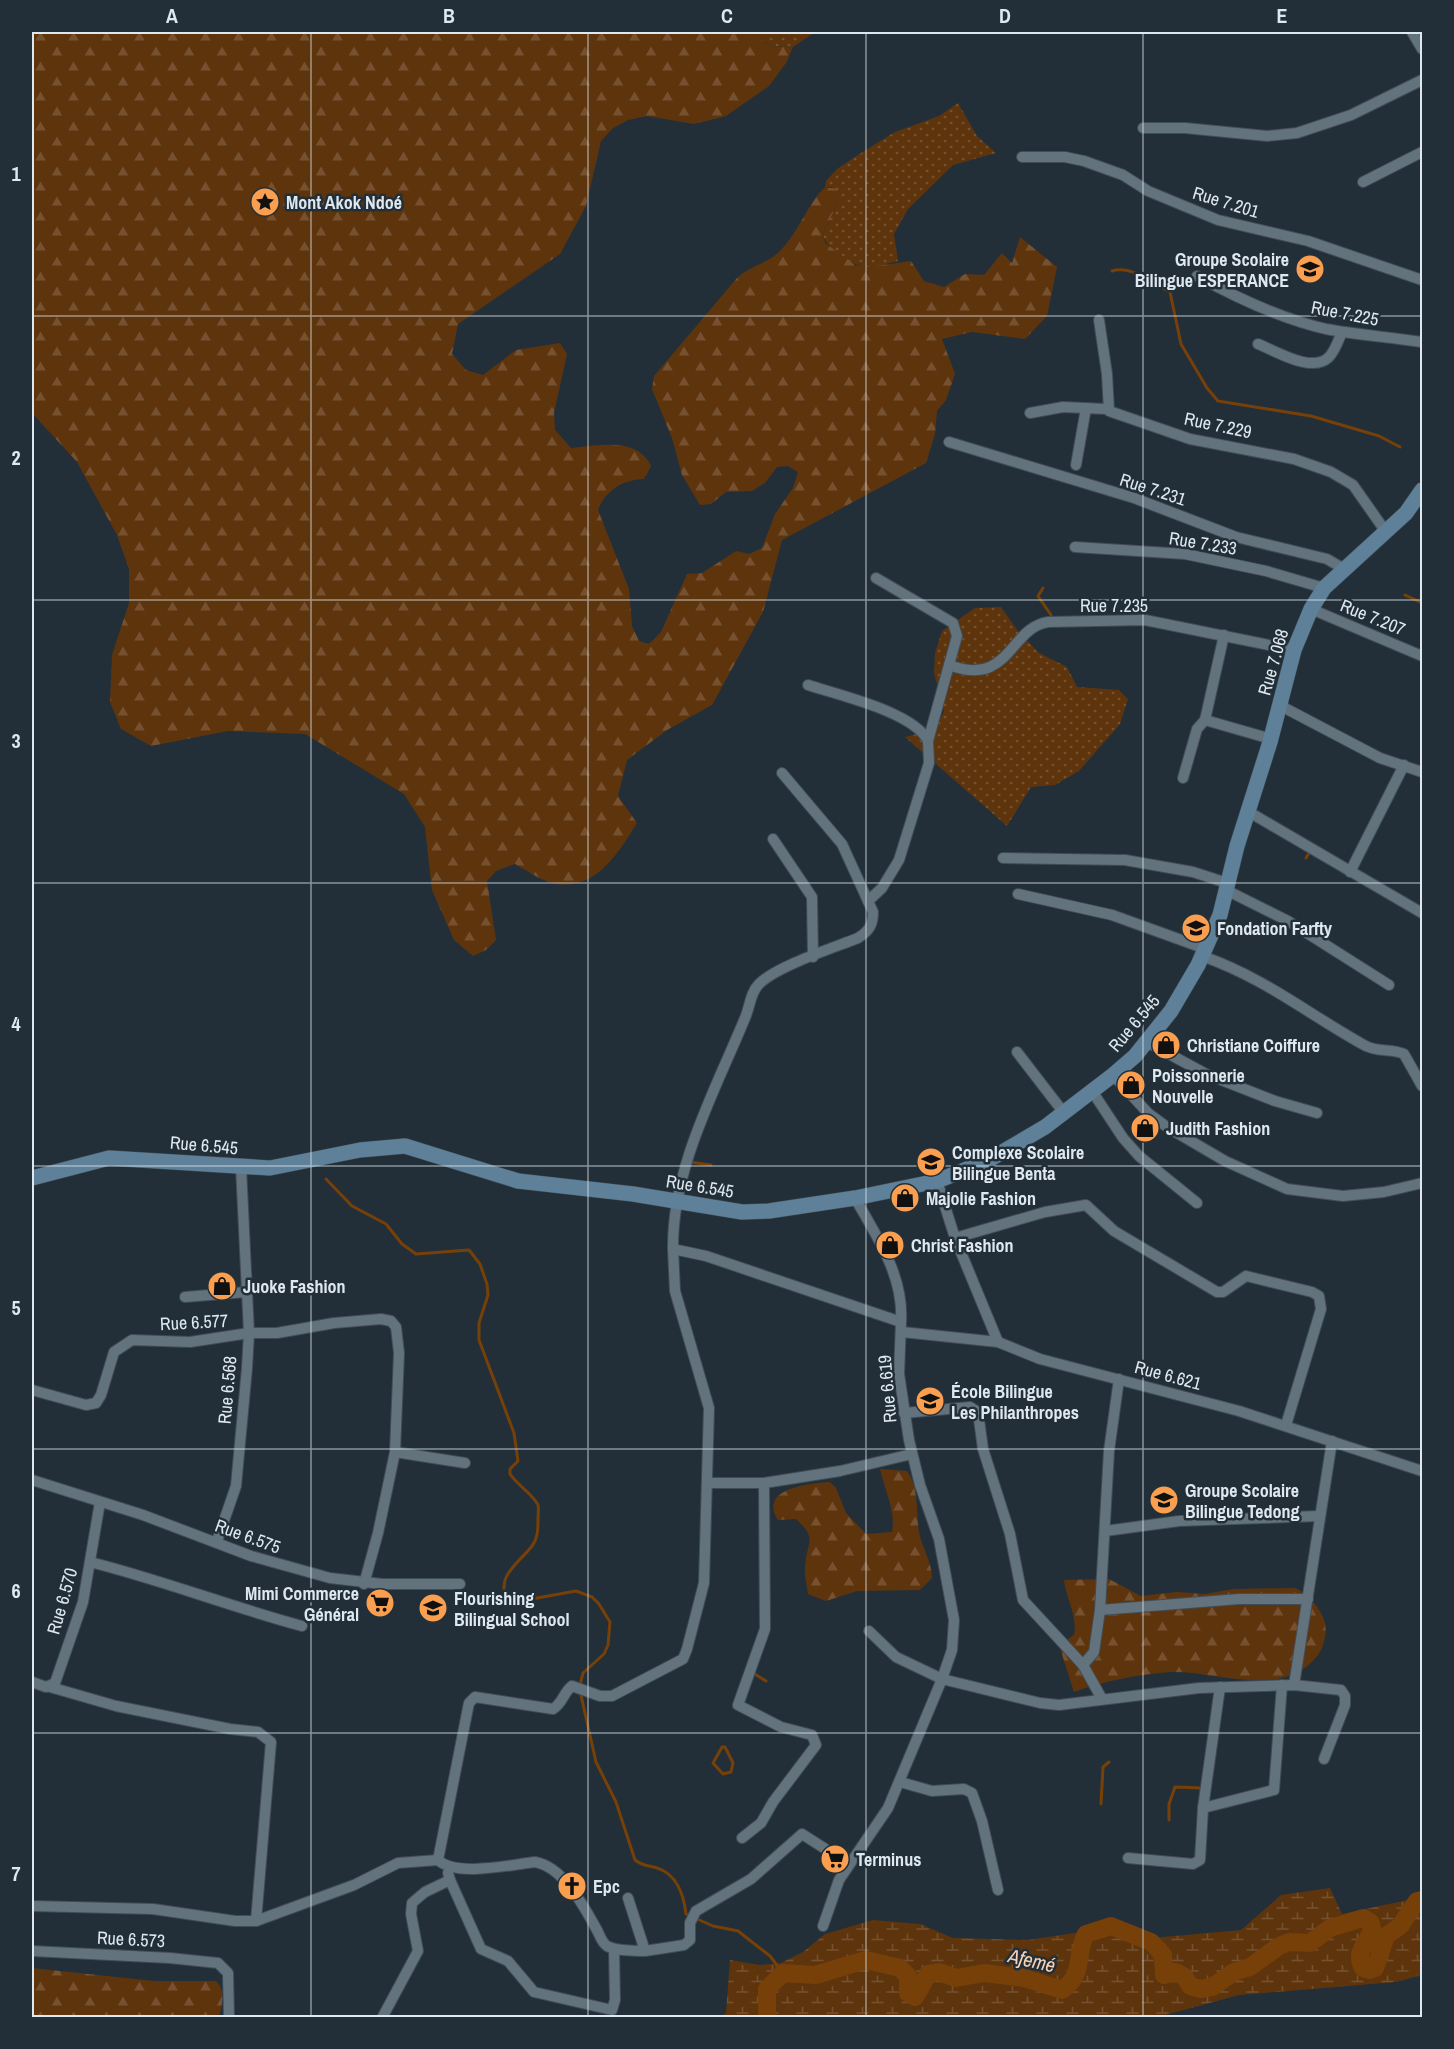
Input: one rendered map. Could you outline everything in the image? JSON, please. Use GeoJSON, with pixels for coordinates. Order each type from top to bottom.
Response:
{"type":"FeatureCollection","features":[{"type":"Feature","properties":{"kind":"street"},"geometry":{"type":"LineString","coordinates":[[1412,32],[1422,49]]}},
{"type":"Feature","properties":{"kind":"street"},"geometry":{"type":"LineString","coordinates":[[1143,128],[1185,128],[1267,136],[1288,134],[1350,115],[1422,80]]}},
{"type":"Feature","properties":{"kind":"street"},"geometry":{"type":"LineString","coordinates":[[1363,182],[1422,152]]}},
{"type":"Feature","properties":{"kind":"street","name":"Rue 7.201"},"geometry":{"type":"LineString","coordinates":[[1022,157],[1065,157],[1084,161],[1123,175],[1148,191],[1218,220],[1308,241],[1422,280]]}},
{"type":"Feature","properties":{"kind":"street","name":"Rue 7.225"},"geometry":{"type":"LineString","coordinates":[[1197,276],[1219,288],[1302,322],[1342,332],[1422,342]]}},
{"type":"Feature","properties":{"kind":"street"},"geometry":{"type":"LineString","coordinates":[[1099,320],[1107,374],[1106,409]]}},
{"type":"Feature","properties":{"kind":"street"},"geometry":{"type":"LineString","coordinates":[[1258,344],[1305,363],[1320,363],[1330,356],[1342,332]]}},
{"type":"Feature","properties":{"kind":"street","name":"Rue 7.229"},"geometry":{"type":"LineString","coordinates":[[1030,413],[1063,407],[1106,409],[1190,438],[1294,459],[1331,472],[1353,485],[1386,532]]}},
{"type":"Feature","properties":{"kind":"street"},"geometry":{"type":"LineString","coordinates":[[1076,465],[1086,408]]}},
{"type":"Feature","properties":{"kind":"street","name":"Rue 7.231"},"geometry":{"type":"LineString","coordinates":[[950,442],[1134,498],[1236,537],[1327,560],[1339,566],[1341,573]]}},
{"type":"Feature","properties":{"kind":"street","name":"Rue 7.068"},"geometry":{"type":"LineString","coordinates":[[1227,886],[1281,706],[1294,650],[1311,609],[1324,588],[1406,513],[1422,490]]}},
{"type":"Feature","properties":{"kind":"street","name":"Rue 7.233"},"geometry":{"type":"LineString","coordinates":[[1075,547],[1185,554],[1266,571],[1324,588]]}},
{"type":"Feature","properties":{"kind":"street"},"geometry":{"type":"LineString","coordinates":[[868,901],[882,888],[899,861],[929,763],[928,741],[957,636],[954,622],[876,578]]}},
{"type":"Feature","properties":{"kind":"street","name":"Rue 7.207"},"geometry":{"type":"LineString","coordinates":[[1311,609],[1422,656]]}},
{"type":"Feature","properties":{"kind":"street","name":"Rue 7.235"},"geometry":{"type":"LineString","coordinates":[[949,664],[968,671],[984,669],[1005,656],[1038,625],[1048,622],[1145,620],[1294,650]]}},
{"type":"Feature","properties":{"kind":"street"},"geometry":{"type":"LineString","coordinates":[[1183,778],[1197,729],[1205,720],[1224,635]]}},
{"type":"Feature","properties":{"kind":"street"},"geometry":{"type":"LineString","coordinates":[[808,685],[899,716],[920,728],[928,741]]}},
{"type":"Feature","properties":{"kind":"street"},"geometry":{"type":"LineString","coordinates":[[1281,706],[1380,758],[1422,772]]}},
{"type":"Feature","properties":{"kind":"street"},"geometry":{"type":"LineString","coordinates":[[1205,720],[1271,739]]}},
{"type":"Feature","properties":{"kind":"street"},"geometry":{"type":"LineString","coordinates":[[1350,872],[1404,765]]}},
{"type":"Feature","properties":{"kind":"street"},"geometry":{"type":"LineString","coordinates":[[614,1949],[615,2000],[612,2010],[534,1992],[508,1961],[481,1949],[441,1864],[469,1703],[475,1697],[553,1709],[561,1704],[565,1694],[572,1686],[600,1696],[612,1696],[683,1659],[692,1636],[704,1583],[710,1408],[675,1291],[673,1249],[676,1202],[690,1153],[747,1015],[754,991],[767,978],[866,933],[873,921],[868,901],[842,844],[782,772]]}},
{"type":"Feature","properties":{"kind":"street"},"geometry":{"type":"LineString","coordinates":[[1249,812],[1350,872],[1421,909]]}},
{"type":"Feature","properties":{"kind":"street"},"geometry":{"type":"LineString","coordinates":[[773,839],[795,867],[812,897],[813,957]]}},
{"type":"Feature","properties":{"kind":"street"},"geometry":{"type":"LineString","coordinates":[[1003,858],[1125,860],[1193,872],[1227,886],[1288,921],[1389,985]]}},
{"type":"Feature","properties":{"kind":"street","name":"Rue 6.545"},"geometry":{"type":"LineString","coordinates":[[32,1178],[109,1158],[270,1168],[360,1150],[405,1146],[518,1181],[633,1194],[742,1212],[769,1211],[855,1198],[937,1181],[987,1161],[1064,1113],[1113,1076],[1147,1042],[1171,1011],[1204,952],[1220,915],[1227,886]]}},
{"type":"Feature","properties":{"kind":"street"},"geometry":{"type":"LineString","coordinates":[[1018,894],[1112,915],[1204,952],[1269,986],[1366,1047],[1404,1054],[1422,1086]]}},
{"type":"Feature","properties":{"kind":"street"},"geometry":{"type":"LineString","coordinates":[[1147,1042],[1206,1074],[1317,1113]]}},
{"type":"Feature","properties":{"kind":"street"},"geometry":{"type":"LineString","coordinates":[[1017,1052],[1064,1113]]}},
{"type":"Feature","properties":{"kind":"street"},"geometry":{"type":"LineString","coordinates":[[1113,1076],[1148,1113],[1167,1127],[1216,1156],[1287,1189],[1343,1196],[1371,1194],[1422,1182]]}},
{"type":"Feature","properties":{"kind":"street"},"geometry":{"type":"LineString","coordinates":[[1092,1091],[1123,1138],[1139,1156],[1197,1203]]}},
{"type":"Feature","properties":{"kind":"street","name":"Rue 6.568"},"geometry":{"type":"LineString","coordinates":[[217,1541],[236,1486],[249,1333],[241,1167]]}},
{"type":"Feature","properties":{"kind":"street"},"geometry":{"type":"LineString","coordinates":[[937,1181],[955,1238],[998,1342]]}},
{"type":"Feature","properties":{"kind":"street","name":"Rue 6.619"},"geometry":{"type":"LineString","coordinates":[[822,1926],[831,1897],[849,1864],[888,1808],[900,1782],[952,1650],[954,1620],[939,1539],[912,1454],[904,1413],[899,1374],[902,1310],[897,1283],[886,1253],[855,1198]]}},
{"type":"Feature","properties":{"kind":"street"},"geometry":{"type":"LineString","coordinates":[[955,1238],[1045,1212],[1086,1205],[1114,1231],[1217,1292],[1223,1292],[1246,1276],[1312,1292],[1319,1296],[1321,1309],[1286,1425]]}},
{"type":"Feature","properties":{"kind":"street"},"geometry":{"type":"LineString","coordinates":[[673,1249],[726,1262],[901,1327]]}},
{"type":"Feature","properties":{"kind":"street"},"geometry":{"type":"LineString","coordinates":[[185,1297],[246,1292]]}},
{"type":"Feature","properties":{"kind":"street","name":"Rue 6.577"},"geometry":{"type":"LineString","coordinates":[[32,1390],[91,1405],[100,1400],[114,1352],[132,1340],[190,1342],[249,1333],[277,1333],[334,1323],[381,1319],[391,1321],[396,1327],[399,1353],[395,1452]]}},
{"type":"Feature","properties":{"kind":"street","name":"Rue 6.621"},"geometry":{"type":"LineString","coordinates":[[901,1327],[998,1342],[1040,1359],[1286,1425],[1420,1470]]}},
{"type":"Feature","properties":{"kind":"street"},"geometry":{"type":"LineString","coordinates":[[1083,1665],[1094,1652],[1100,1610],[1109,1451],[1119,1379]]}},
{"type":"Feature","properties":{"kind":"street"},"geometry":{"type":"LineString","coordinates":[[904,1413],[970,1407],[978,1412],[983,1449],[1010,1534],[1023,1600],[1083,1665],[1102,1699]]}},
{"type":"Feature","properties":{"kind":"street"},"geometry":{"type":"LineString","coordinates":[[1294,1685],[1332,1441]]}},
{"type":"Feature","properties":{"kind":"street"},"geometry":{"type":"LineString","coordinates":[[364,1584],[378,1533],[395,1452],[465,1463]]}},
{"type":"Feature","properties":{"kind":"street"},"geometry":{"type":"LineString","coordinates":[[707,1483],[764,1483],[840,1471],[912,1454]]}},
{"type":"Feature","properties":{"kind":"street"},"geometry":{"type":"LineString","coordinates":[[1420,1470],[1422,1458]]}},
{"type":"Feature","properties":{"kind":"street","name":"Rue 6.575"},"geometry":{"type":"LineString","coordinates":[[32,1480],[217,1541],[287,1568],[364,1584],[460,1584]]}},
{"type":"Feature","properties":{"kind":"street"},"geometry":{"type":"LineString","coordinates":[[742,1838],[761,1823],[773,1802],[816,1745],[812,1735],[781,1727],[738,1705],[765,1629],[764,1483]]}},
{"type":"Feature","properties":{"kind":"street","name":"Rue 6.570"},"geometry":{"type":"LineString","coordinates":[[50,1687],[55,1683],[82,1602],[100,1502]]}},
{"type":"Feature","properties":{"kind":"street"},"geometry":{"type":"LineString","coordinates":[[1105,1531],[1179,1521],[1319,1516]]}},
{"type":"Feature","properties":{"kind":"street"},"geometry":{"type":"LineString","coordinates":[[90,1562],[153,1578],[179,1590],[302,1626]]}},
{"type":"Feature","properties":{"kind":"street"},"geometry":{"type":"LineString","coordinates":[[1100,1610],[1239,1599],[1308,1599]]}},
{"type":"Feature","properties":{"kind":"street"},"geometry":{"type":"LineString","coordinates":[[869,1631],[896,1657],[942,1679],[1040,1703],[1072,1704],[1165,1690],[1220,1687],[1294,1685],[1341,1690],[1345,1696],[1345,1705],[1324,1760]]}},
{"type":"Feature","properties":{"kind":"street"},"geometry":{"type":"LineString","coordinates":[[32,1682],[116,1706],[194,1723],[258,1732],[271,1742],[256,1921]]}},
{"type":"Feature","properties":{"kind":"street"},"geometry":{"type":"LineString","coordinates":[[1203,1808],[1274,1790],[1282,1685]]}},
{"type":"Feature","properties":{"kind":"street"},"geometry":{"type":"LineString","coordinates":[[1128,1858],[1198,1863],[1201,1855],[1203,1808],[1220,1687]]}},
{"type":"Feature","properties":{"kind":"street"},"geometry":{"type":"LineString","coordinates":[[900,1782],[932,1791],[964,1789],[972,1793],[982,1821],[998,1890]]}},
{"type":"Feature","properties":{"kind":"street"},"geometry":{"type":"LineString","coordinates":[[32,1906],[153,1909],[236,1921],[256,1921],[354,1885],[398,1863],[441,1864],[464,1869],[543,1864],[559,1875],[583,1906],[604,1944],[614,1949],[645,1951],[684,1945],[690,1940],[690,1923],[696,1911],[751,1879],[802,1834],[849,1864]]}},
{"type":"Feature","properties":{"kind":"street"},"geometry":{"type":"LineString","coordinates":[[382,2018],[418,1951],[411,1914],[412,1903],[425,1892],[450,1880]]}},
{"type":"Feature","properties":{"kind":"street"},"geometry":{"type":"LineString","coordinates":[[628,1898],[645,1951]]}},
{"type":"Feature","properties":{"kind":"street","name":"Rue 6.573"},"geometry":{"type":"LineString","coordinates":[[32,1951],[170,1958],[218,1964],[227,1969],[230,1992],[229,2018]]}},
{"type":"Feature","properties":{"kind":"green space"},"geometry":{"type":"Polygon","coordinates":[[[32,32],[750,32],[771,46],[793,47],[786,63],[769,86],[726,116],[694,124],[647,116],[628,120],[613,128],[601,141],[586,206],[560,254],[458,324],[452,354],[466,370],[483,375],[516,350],[560,343],[567,354],[554,413],[555,430],[571,448],[604,445],[627,447],[645,457],[651,466],[644,479],[629,481],[616,487],[605,497],[598,510],[629,589],[632,626],[639,641],[649,644],[661,632],[687,574],[702,573],[736,551],[749,554],[762,548],[775,514],[793,488],[798,472],[788,466],[777,467],[765,483],[752,491],[726,492],[711,504],[700,505],[682,475],[672,438],[652,389],[654,376],[737,278],[781,250],[825,187],[837,189],[839,200],[823,234],[825,243],[855,265],[868,267],[911,261],[924,281],[944,287],[965,274],[984,275],[1002,253],[1012,263],[1020,237],[1057,267],[1047,316],[1025,339],[972,332],[942,339],[955,374],[946,400],[937,411],[935,434],[926,463],[782,540],[763,612],[712,705],[667,730],[627,760],[618,796],[637,823],[622,846],[604,868],[593,876],[567,885],[552,883],[515,864],[496,871],[487,881],[496,940],[486,950],[473,956],[454,940],[432,890],[425,827],[404,794],[305,734],[228,731],[151,746],[121,729],[110,702],[112,655],[129,603],[129,569],[117,535],[77,462],[32,413],[32,32]]]}},
{"type":"Feature","properties":{"kind":"green space"},"geometry":{"type":"Polygon","coordinates":[[[750,32],[815,32],[793,47],[771,46],[750,32]]]}},
{"type":"Feature","properties":{"kind":"green space"},"geometry":{"type":"Polygon","coordinates":[[[958,103],[977,136],[996,153],[953,165],[908,209],[894,234],[898,261],[868,267],[848,261],[834,251],[823,234],[839,200],[832,187],[825,187],[826,181],[837,169],[895,132],[939,116],[958,103]]]}},
{"type":"Feature","properties":{"kind":"green space"},"geometry":{"type":"Polygon","coordinates":[[[1001,607],[1018,631],[1039,653],[1067,667],[1077,687],[1119,690],[1128,699],[1120,724],[1079,771],[1055,785],[1031,787],[1007,826],[905,737],[936,729],[944,711],[934,673],[935,653],[942,631],[975,608],[1001,607]]]}},
{"type":"Feature","properties":{"kind":"green space"},"geometry":{"type":"Polygon","coordinates":[[[880,1469],[907,1471],[911,1477],[914,1484],[919,1532],[932,1578],[920,1590],[857,1591],[826,1601],[808,1594],[805,1569],[809,1536],[796,1519],[778,1520],[773,1510],[774,1501],[780,1495],[799,1486],[830,1482],[836,1488],[846,1513],[866,1534],[892,1532],[893,1516],[880,1469]]]}},
{"type":"Feature","properties":{"kind":"green space"},"geometry":{"type":"Polygon","coordinates":[[[1109,1579],[1141,1596],[1177,1592],[1205,1594],[1233,1589],[1295,1588],[1316,1605],[1322,1615],[1326,1629],[1324,1643],[1318,1655],[1304,1669],[1269,1680],[1172,1672],[1122,1679],[1074,1692],[1059,1645],[1074,1635],[1075,1628],[1064,1580],[1109,1579]]]}},
{"type":"Feature","properties":{"kind":"green space"},"geometry":{"type":"Polygon","coordinates":[[[1330,1888],[1342,1914],[1422,1897],[1422,1975],[1396,1982],[1239,1995],[1158,2017],[720,2017],[726,2013],[730,1960],[760,1965],[781,1963],[803,1952],[825,1934],[873,1920],[920,1924],[953,1938],[1028,1940],[1075,1933],[1117,1921],[1152,1938],[1241,1930],[1281,1895],[1330,1888]]]}},
{"type":"Feature","properties":{"kind":"green space"},"geometry":{"type":"Polygon","coordinates":[[[32,1968],[154,1981],[216,1981],[222,1993],[219,2017],[32,2017],[32,1968]]]}},
{"type":"Feature","properties":{"kind":"waterway"},"geometry":{"type":"LineString","coordinates":[[1112,271],[1127,270],[1170,292],[1181,344],[1207,388],[1218,401],[1311,416],[1379,436],[1400,447]]}},
{"type":"Feature","properties":{"kind":"waterway"},"geometry":{"type":"LineString","coordinates":[[1043,588],[1038,596],[1051,615]]}},
{"type":"Feature","properties":{"kind":"waterway"},"geometry":{"type":"LineString","coordinates":[[1405,595],[1422,603]]}},
{"type":"Feature","properties":{"kind":"waterway"},"geometry":{"type":"LineString","coordinates":[[1306,858],[1309,853]]}},
{"type":"Feature","properties":{"kind":"waterway"},"geometry":{"type":"LineString","coordinates":[[689,1162],[711,1165]]}},
{"type":"Feature","properties":{"kind":"waterway"},"geometry":{"type":"LineString","coordinates":[[326,1179],[352,1206],[386,1224],[402,1244],[416,1254],[469,1250],[480,1264],[488,1295],[479,1323],[479,1340],[514,1433],[518,1461],[510,1469],[510,1474],[538,1505],[538,1530],[535,1540],[510,1570],[504,1584],[505,1592],[508,1600],[515,1602],[576,1591],[592,1597],[599,1604],[610,1622],[608,1645],[604,1654],[583,1673],[580,1685]]}},
{"type":"Feature","properties":{"kind":"waterway"},"geometry":{"type":"LineString","coordinates":[[753,1673],[766,1681]]}},
{"type":"Feature","properties":{"kind":"waterway"},"geometry":{"type":"LineString","coordinates":[[580,1691],[596,1762],[616,1802],[635,1860],[670,1875],[681,1893],[686,1914],[713,1926],[738,1931],[770,1956],[783,1973]]}},
{"type":"Feature","properties":{"kind":"waterway"},"geometry":{"type":"LineString","coordinates":[[722,1747],[725,1747],[733,1763],[731,1772],[723,1774],[713,1763],[722,1747]]}},
{"type":"Feature","properties":{"kind":"waterway"},"geometry":{"type":"LineString","coordinates":[[1101,1804],[1103,1767],[1109,1762]]}},
{"type":"Feature","properties":{"kind":"waterway"},"geometry":{"type":"LineString","coordinates":[[1169,1820],[1169,1804],[1175,1787],[1201,1788]]}},
{"type":"Feature","properties":{"kind":"waterway","name":"Afemé"},"geometry":{"type":"LineString","coordinates":[[767,2018],[767,1989],[783,1973],[815,1975],[866,1960],[900,1968],[908,1976],[908,1993],[915,1997],[928,1974],[939,1972],[956,1978],[984,1973],[1024,1978],[1062,1990],[1077,1971],[1086,1934],[1111,1926],[1151,1942],[1163,1955],[1164,1975],[1176,1972],[1185,1977],[1190,1986],[1200,1989],[1212,1987],[1234,1972],[1250,1967],[1279,1946],[1289,1942],[1310,1943],[1330,1928],[1363,1918],[1371,1923],[1372,1929],[1360,1957],[1363,1968],[1369,1970],[1375,1968],[1386,1936],[1400,1926],[1417,1901],[1422,1900]]}},
{"type":"Feature","properties":{"kind":"place","name":"Mont Akok Ndoé"},"geometry":{"type":"Point","coordinates":[265,202]}},
{"type":"Feature","properties":{"kind":"place","name":"Groupe Scolaire Bilingue ESPERANCE"},"geometry":{"type":"Point","coordinates":[1310,269]}},
{"type":"Feature","properties":{"kind":"place","name":"Fondation Farfty"},"geometry":{"type":"Point","coordinates":[1196,928]}},
{"type":"Feature","properties":{"kind":"place","name":"Christiane Coiffure"},"geometry":{"type":"Point","coordinates":[1166,1045]}},
{"type":"Feature","properties":{"kind":"place","name":"Poissonnerie Nouvelle"},"geometry":{"type":"Point","coordinates":[1131,1085]}},
{"type":"Feature","properties":{"kind":"place","name":"Judith Fashion"},"geometry":{"type":"Point","coordinates":[1145,1128]}},
{"type":"Feature","properties":{"kind":"place","name":"Complexe Scolaire Bilingue Benta"},"geometry":{"type":"Point","coordinates":[931,1162]}},
{"type":"Feature","properties":{"kind":"place","name":"Majolie Fashion"},"geometry":{"type":"Point","coordinates":[905,1198]}},
{"type":"Feature","properties":{"kind":"place","name":"Christ Fashion"},"geometry":{"type":"Point","coordinates":[890,1245]}},
{"type":"Feature","properties":{"kind":"place","name":"Juoke Fashion"},"geometry":{"type":"Point","coordinates":[222,1286]}},
{"type":"Feature","properties":{"kind":"place","name":"École Bilingue Les Philanthropes"},"geometry":{"type":"Point","coordinates":[930,1401]}},
{"type":"Feature","properties":{"kind":"place","name":"Groupe Scolaire Bilingue Tedong"},"geometry":{"type":"Point","coordinates":[1164,1500]}},
{"type":"Feature","properties":{"kind":"place","name":"Mimi Commerce Général"},"geometry":{"type":"Point","coordinates":[380,1603]}},
{"type":"Feature","properties":{"kind":"place","name":"Flourishing Bilingual School"},"geometry":{"type":"Point","coordinates":[433,1608]}},
{"type":"Feature","properties":{"kind":"place","name":"Terminus"},"geometry":{"type":"Point","coordinates":[835,1859]}},
{"type":"Feature","properties":{"kind":"place","name":"Epc"},"geometry":{"type":"Point","coordinates":[572,1886]}}]}
